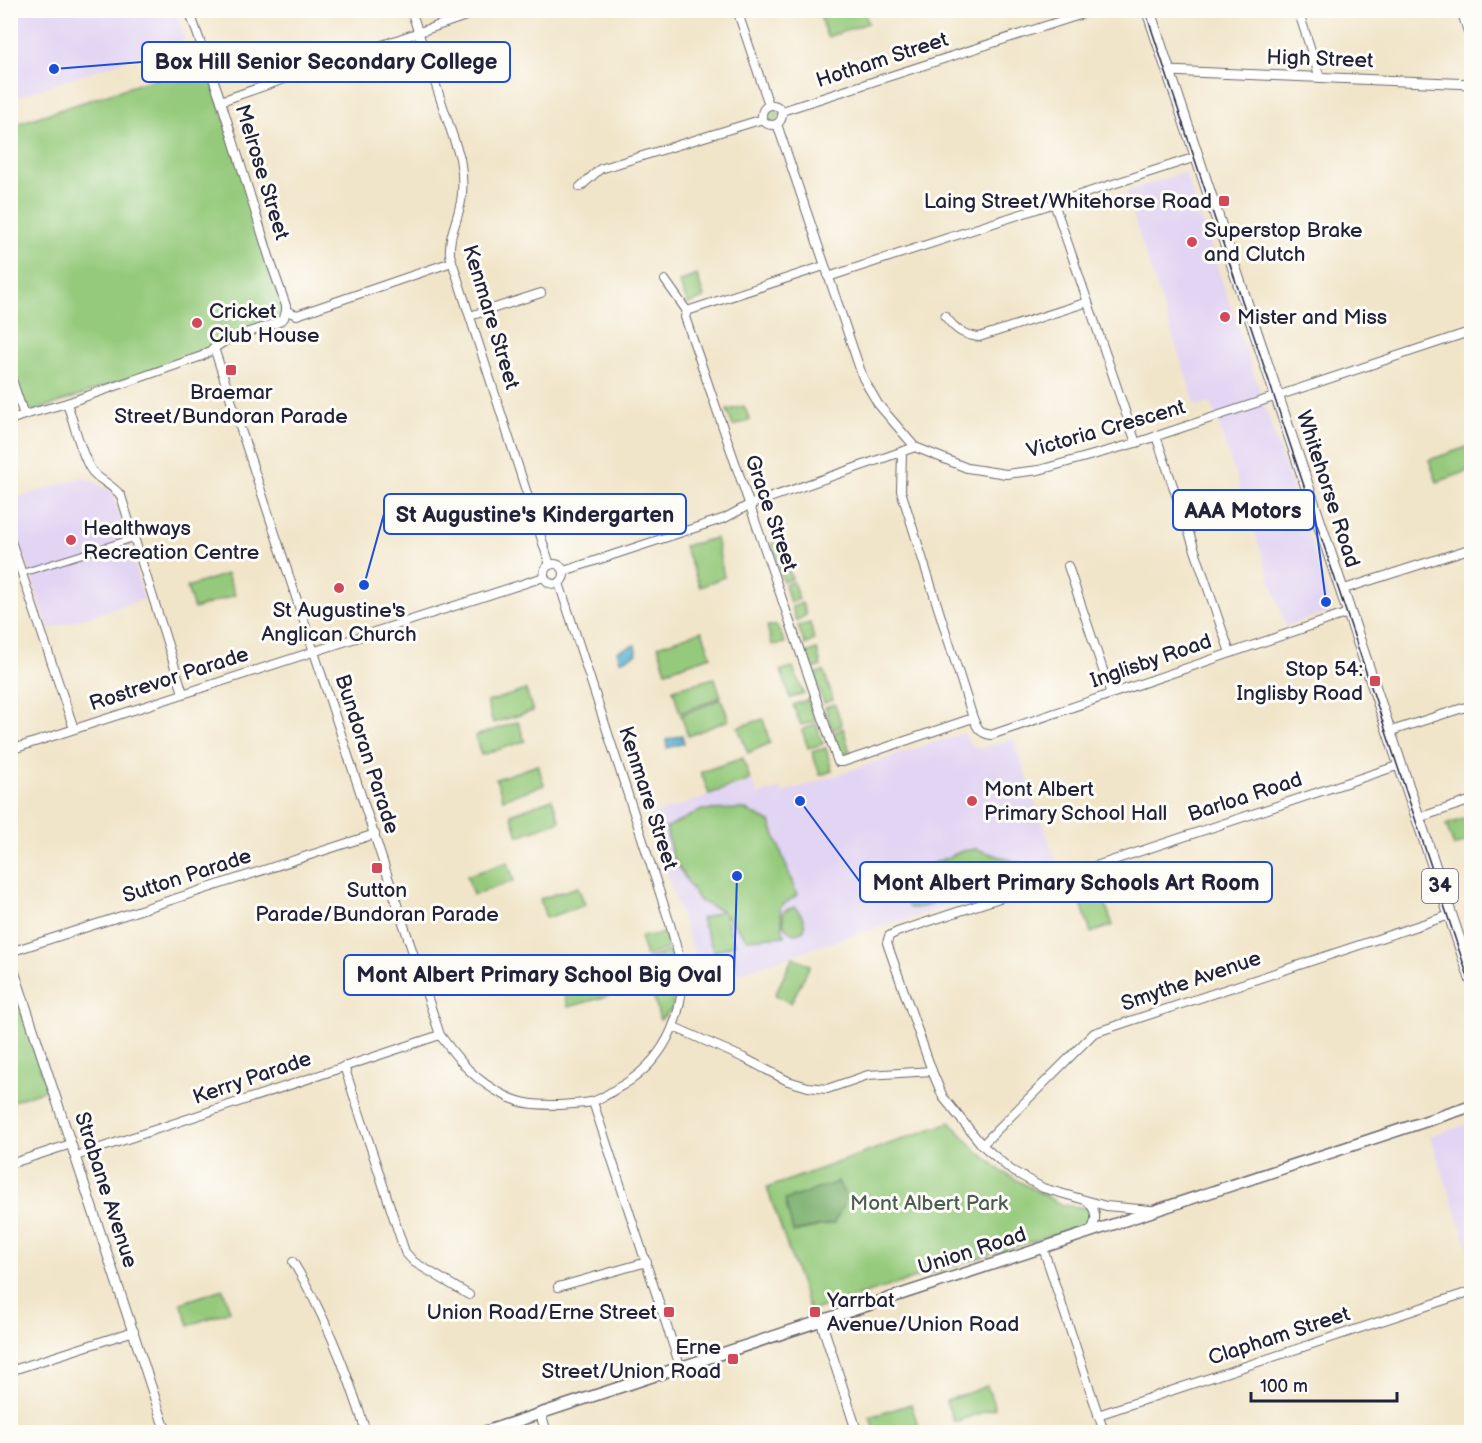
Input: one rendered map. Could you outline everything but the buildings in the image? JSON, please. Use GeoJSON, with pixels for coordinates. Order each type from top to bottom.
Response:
{"type":"FeatureCollection","features":[{"type":"Feature","properties":{"kind":"main road","name":"Whitehorse Road"},"geometry":{"type":"LineString","coordinates":[[1148,10],[1388,732],[1450,915],[1467,953],[1472,980]]}},
{"type":"Feature","properties":{"kind":"main road"},"geometry":{"type":"LineString","coordinates":[[1460,1110],[1472,1097]]}},
{"type":"Feature","properties":{"kind":"main road","name":"Union Road"},"geometry":{"type":"LineString","coordinates":[[484,1432],[1472,1106]]}},
{"type":"Feature","properties":{"kind":"street","name":"Melrose Street"},"geometry":{"type":"LineString","coordinates":[[189,10],[221,101],[286,311]]}},
{"type":"Feature","properties":{"kind":"street","name":"Kenmare Street"},"geometry":{"type":"LineString","coordinates":[[411,10],[460,158],[463,174],[460,210],[449,241],[452,262],[550,565]]}},
{"type":"Feature","properties":{"kind":"street"},"geometry":{"type":"LineString","coordinates":[[221,101],[483,10]]}},
{"type":"Feature","properties":{"kind":"street"},"geometry":{"type":"LineString","coordinates":[[737,10],[769,105]]}},
{"type":"Feature","properties":{"kind":"street","name":"Hotham Street"},"geometry":{"type":"LineString","coordinates":[[782,111],[1095,10]]}},
{"type":"Feature","properties":{"kind":"street"},"geometry":{"type":"LineString","coordinates":[[1298,10],[1320,78]]}},
{"type":"Feature","properties":{"kind":"street"},"geometry":{"type":"LineString","coordinates":[[1461,10],[1472,44]]}},
{"type":"Feature","properties":{"kind":"street","name":"High Street"},"geometry":{"type":"LineString","coordinates":[[1168,70],[1472,84]]}},
{"type":"Feature","properties":{"kind":"street"},"geometry":{"type":"LineString","coordinates":[[769,105],[777,105],[782,111],[782,119],[777,124],[768,124],[763,119],[763,111],[769,105]]}},
{"type":"Feature","properties":{"kind":"street"},"geometry":{"type":"LineString","coordinates":[[580,187],[600,169],[763,119]]}},
{"type":"Feature","properties":{"kind":"street","name":"Victoria Crescent"},"geometry":{"type":"LineString","coordinates":[[777,124],[864,378],[878,404],[915,447],[967,468],[1006,474],[1050,467],[1136,443],[1472,331]]}},
{"type":"Feature","properties":{"kind":"street"},"geometry":{"type":"LineString","coordinates":[[828,277],[1196,157]]}},
{"type":"Feature","properties":{"kind":"street"},"geometry":{"type":"LineString","coordinates":[[1054,204],[1136,443]]}},
{"type":"Feature","properties":{"kind":"street"},"geometry":{"type":"LineString","coordinates":[[10,420],[67,403],[202,356],[230,338],[277,323],[284,318],[286,311],[297,315],[452,262]]}},
{"type":"Feature","properties":{"kind":"street"},"geometry":{"type":"LineString","coordinates":[[687,311],[824,266]]}},
{"type":"Feature","properties":{"kind":"street","name":"Grace Street"},"geometry":{"type":"LineString","coordinates":[[665,280],[687,311],[685,318],[838,762],[974,718]]}},
{"type":"Feature","properties":{"kind":"street"},"geometry":{"type":"LineString","coordinates":[[470,315],[541,293]]}},
{"type":"Feature","properties":{"kind":"street"},"geometry":{"type":"LineString","coordinates":[[945,316],[956,330],[967,336],[979,337],[1088,302]]}},
{"type":"Feature","properties":{"kind":"street","name":"Bundoran Parade"},"geometry":{"type":"LineString","coordinates":[[214,348],[440,1035],[459,1061],[477,1080],[507,1097],[530,1104],[546,1105],[593,1102]]}},
{"type":"Feature","properties":{"kind":"street"},"geometry":{"type":"LineString","coordinates":[[10,374],[24,415]]}},
{"type":"Feature","properties":{"kind":"street"},"geometry":{"type":"LineString","coordinates":[[67,403],[88,465],[99,478],[115,488],[121,496],[183,693]]}},
{"type":"Feature","properties":{"kind":"street"},"geometry":{"type":"LineString","coordinates":[[1156,436],[1230,653]]}},
{"type":"Feature","properties":{"kind":"street"},"geometry":{"type":"LineString","coordinates":[[564,571],[725,518],[749,505],[915,447]]}},
{"type":"Feature","properties":{"kind":"street"},"geometry":{"type":"LineString","coordinates":[[902,452],[901,491],[974,718]]}},
{"type":"Feature","properties":{"kind":"street"},"geometry":{"type":"LineString","coordinates":[[10,538],[74,729]]}},
{"type":"Feature","properties":{"kind":"street"},"geometry":{"type":"LineString","coordinates":[[22,573],[134,538]]}},
{"type":"Feature","properties":{"kind":"street"},"geometry":{"type":"LineString","coordinates":[[1341,590],[1472,548]]}},
{"type":"Feature","properties":{"kind":"street"},"geometry":{"type":"LineString","coordinates":[[550,565],[559,566],[564,571],[559,583],[551,584],[544,577],[545,570],[550,565]]}},
{"type":"Feature","properties":{"kind":"street"},"geometry":{"type":"LineString","coordinates":[[1068,566],[1111,694]]}},
{"type":"Feature","properties":{"kind":"street","name":"Rostrevor Parade"},"geometry":{"type":"LineString","coordinates":[[10,750],[544,577]]}},
{"type":"Feature","properties":{"kind":"street","name":"Kenmare Street"},"geometry":{"type":"LineString","coordinates":[[559,583],[670,924],[680,964],[682,985],[674,1027],[651,1064],[626,1084],[593,1102]]}},
{"type":"Feature","properties":{"kind":"street","name":"Inglisby Road"},"geometry":{"type":"LineString","coordinates":[[974,718],[977,728],[984,734],[991,735],[1348,613]]}},
{"type":"Feature","properties":{"kind":"street"},"geometry":{"type":"LineString","coordinates":[[1388,732],[1472,705]]}},
{"type":"Feature","properties":{"kind":"street","name":"Barloa Road"},"geometry":{"type":"LineString","coordinates":[[932,1071],[887,943],[889,936],[1400,765]]}},
{"type":"Feature","properties":{"kind":"street"},"geometry":{"type":"LineString","coordinates":[[1418,818],[1472,800]]}},
{"type":"Feature","properties":{"kind":"street","name":"Sutton Parade"},"geometry":{"type":"LineString","coordinates":[[10,952],[375,834]]}},
{"type":"Feature","properties":{"kind":"street","name":"Smythe Avenue"},"geometry":{"type":"LineString","coordinates":[[982,1145],[1094,1033],[1450,915]]}},
{"type":"Feature","properties":{"kind":"street","name":"Strabane Avenue"},"geometry":{"type":"LineString","coordinates":[[11,960],[166,1432]]}},
{"type":"Feature","properties":{"kind":"street"},"geometry":{"type":"LineString","coordinates":[[674,1027],[744,1058],[788,1081],[808,1087],[827,1089],[868,1075],[932,1071],[943,1097],[982,1145],[1011,1170],[1043,1188],[1087,1201],[1121,1208],[1157,1211]]}},
{"type":"Feature","properties":{"kind":"street","name":"Kerry Parade"},"geometry":{"type":"LineString","coordinates":[[76,1156],[440,1035]]}},
{"type":"Feature","properties":{"kind":"street"},"geometry":{"type":"LineString","coordinates":[[344,1066],[405,1252],[414,1262],[470,1295]]}},
{"type":"Feature","properties":{"kind":"street"},"geometry":{"type":"LineString","coordinates":[[593,1102],[680,1366]]}},
{"type":"Feature","properties":{"kind":"street"},"geometry":{"type":"LineString","coordinates":[[10,1164],[71,1144]]}},
{"type":"Feature","properties":{"kind":"street"},"geometry":{"type":"LineString","coordinates":[[1087,1201],[1095,1208],[1096,1216],[1094,1226],[1089,1233]]}},
{"type":"Feature","properties":{"kind":"street"},"geometry":{"type":"LineString","coordinates":[[1043,1248],[1104,1432]]}},
{"type":"Feature","properties":{"kind":"street"},"geometry":{"type":"LineString","coordinates":[[293,1262],[308,1285],[351,1386],[366,1432]]}},
{"type":"Feature","properties":{"kind":"street"},"geometry":{"type":"LineString","coordinates":[[558,1287],[647,1262]]}},
{"type":"Feature","properties":{"kind":"street","name":"Clapham Street"},"geometry":{"type":"LineString","coordinates":[[1098,1415],[1472,1291]]}},
{"type":"Feature","properties":{"kind":"street"},"geometry":{"type":"LineString","coordinates":[[821,1321],[857,1432]]}},
{"type":"Feature","properties":{"kind":"street"},"geometry":{"type":"LineString","coordinates":[[10,1371],[134,1331]]}},
{"type":"Feature","properties":{"kind":"street"},"geometry":{"type":"LineString","coordinates":[[540,1414],[546,1432]]}},
{"type":"Feature","properties":{"kind":"shaded area"},"geometry":{"type":"Polygon","coordinates":[[[10,11],[176,11],[185,40],[11,99],[10,11]]]}},
{"type":"Feature","properties":{"kind":"shaded area"},"geometry":{"type":"Polygon","coordinates":[[[1185,172],[1332,610],[1286,626],[1211,402],[1196,406],[1125,192],[1185,172]]]}},
{"type":"Feature","properties":{"kind":"shaded area"},"geometry":{"type":"Polygon","coordinates":[[[83,477],[113,492],[144,599],[49,629],[11,517],[10,500],[83,477]]]}},
{"type":"Feature","properties":{"kind":"shaded area"},"geometry":{"type":"Polygon","coordinates":[[[963,733],[971,745],[978,749],[1013,738],[1060,873],[862,932],[685,991],[697,971],[696,960],[648,816],[753,781],[758,795],[780,788],[782,793],[963,733]]]}},
{"type":"Feature","properties":{"kind":"shaded area"},"geometry":{"type":"Polygon","coordinates":[[[1472,1123],[1471,1256],[1430,1136],[1472,1123]]]}},
{"type":"Feature","properties":{"kind":"green space"},"geometry":{"type":"Polygon","coordinates":[[[833,11],[864,11],[868,23],[827,37],[820,15],[833,11]]]}},
{"type":"Feature","properties":{"kind":"green space"},"geometry":{"type":"Polygon","coordinates":[[[206,62],[286,311],[284,318],[214,348],[24,415],[10,369],[10,126],[206,62]]]}},
{"type":"Feature","properties":{"kind":"green space"},"geometry":{"type":"Polygon","coordinates":[[[772,108],[777,110],[779,115],[777,120],[772,122],[767,120],[765,115],[767,110],[772,108]]]}},
{"type":"Feature","properties":{"kind":"green space"},"geometry":{"type":"Polygon","coordinates":[[[697,275],[704,298],[688,304],[679,282],[697,275]]]}},
{"type":"Feature","properties":{"kind":"green space"},"geometry":{"type":"Polygon","coordinates":[[[744,406],[750,420],[733,426],[727,410],[744,406]]]}},
{"type":"Feature","properties":{"kind":"green space"},"geometry":{"type":"Polygon","coordinates":[[[1470,446],[1471,470],[1437,482],[1429,460],[1470,446]]]}},
{"type":"Feature","properties":{"kind":"green space"},"geometry":{"type":"Polygon","coordinates":[[[716,538],[724,577],[700,587],[684,546],[716,538]]]}},
{"type":"Feature","properties":{"kind":"green space"},"geometry":{"type":"Polygon","coordinates":[[[781,541],[788,560],[778,562],[771,544],[781,541]]]}},
{"type":"Feature","properties":{"kind":"green space"},"geometry":{"type":"Polygon","coordinates":[[[787,565],[792,579],[783,581],[778,567],[787,565]]]}},
{"type":"Feature","properties":{"kind":"green space"},"geometry":{"type":"Polygon","coordinates":[[[227,574],[235,595],[194,609],[187,587],[227,574]]]}},
{"type":"Feature","properties":{"kind":"green space"},"geometry":{"type":"Polygon","coordinates":[[[793,582],[799,599],[790,603],[785,584],[793,582]]]}},
{"type":"Feature","properties":{"kind":"green space"},"geometry":{"type":"Polygon","coordinates":[[[802,603],[806,615],[796,621],[792,607],[802,603]]]}},
{"type":"Feature","properties":{"kind":"green space"},"geometry":{"type":"Polygon","coordinates":[[[810,623],[814,640],[805,645],[798,626],[810,623]]]}},
{"type":"Feature","properties":{"kind":"green space"},"geometry":{"type":"Polygon","coordinates":[[[767,626],[777,626],[785,643],[772,645],[767,626]]]}},
{"type":"Feature","properties":{"kind":"green space"},"geometry":{"type":"Polygon","coordinates":[[[702,631],[711,656],[666,671],[658,646],[702,631]]]}},
{"type":"Feature","properties":{"kind":"green space"},"geometry":{"type":"Polygon","coordinates":[[[817,650],[821,666],[811,670],[805,653],[817,650]]]}},
{"type":"Feature","properties":{"kind":"green space"},"geometry":{"type":"Polygon","coordinates":[[[793,668],[804,694],[790,698],[781,670],[793,668]]]}},
{"type":"Feature","properties":{"kind":"green space"},"geometry":{"type":"Polygon","coordinates":[[[824,671],[833,700],[824,703],[814,674],[824,671]]]}},
{"type":"Feature","properties":{"kind":"green space"},"geometry":{"type":"Polygon","coordinates":[[[715,678],[721,697],[680,713],[673,689],[715,678]]]}},
{"type":"Feature","properties":{"kind":"green space"},"geometry":{"type":"Polygon","coordinates":[[[526,690],[533,711],[493,723],[487,702],[526,690]]]}},
{"type":"Feature","properties":{"kind":"green space"},"geometry":{"type":"Polygon","coordinates":[[[721,699],[729,720],[688,736],[681,715],[721,699]]]}},
{"type":"Feature","properties":{"kind":"green space"},"geometry":{"type":"Polygon","coordinates":[[[808,700],[815,721],[801,725],[793,705],[808,700]]]}},
{"type":"Feature","properties":{"kind":"green space"},"geometry":{"type":"Polygon","coordinates":[[[835,704],[842,725],[832,730],[825,707],[835,704]]]}},
{"type":"Feature","properties":{"kind":"green space"},"geometry":{"type":"Polygon","coordinates":[[[763,719],[770,743],[748,753],[738,727],[763,719]]]}},
{"type":"Feature","properties":{"kind":"green space"},"geometry":{"type":"Polygon","coordinates":[[[518,722],[525,741],[481,755],[475,736],[518,722]]]}},
{"type":"Feature","properties":{"kind":"green space"},"geometry":{"type":"Polygon","coordinates":[[[816,724],[823,744],[808,748],[802,730],[816,724]]]}},
{"type":"Feature","properties":{"kind":"green space"},"geometry":{"type":"Polygon","coordinates":[[[843,728],[850,752],[839,755],[834,733],[843,728]]]}},
{"type":"Feature","properties":{"kind":"green space"},"geometry":{"type":"Polygon","coordinates":[[[826,748],[832,771],[820,775],[812,752],[826,748]]]}},
{"type":"Feature","properties":{"kind":"green space"},"geometry":{"type":"Polygon","coordinates":[[[743,758],[750,780],[709,794],[701,772],[743,758]]]}},
{"type":"Feature","properties":{"kind":"green space"},"geometry":{"type":"Polygon","coordinates":[[[538,765],[544,785],[503,799],[496,779],[538,765]]]}},
{"type":"Feature","properties":{"kind":"green space"},"geometry":{"type":"Polygon","coordinates":[[[552,799],[560,821],[518,836],[511,814],[552,799]]]}},
{"type":"Feature","properties":{"kind":"green space"},"geometry":{"type":"Polygon","coordinates":[[[744,809],[770,822],[797,895],[780,907],[784,936],[747,939],[724,913],[735,944],[714,952],[701,919],[722,911],[699,901],[672,856],[666,828],[702,810],[744,809]]]}},
{"type":"Feature","properties":{"kind":"green space"},"geometry":{"type":"Polygon","coordinates":[[[1471,816],[1471,840],[1454,846],[1446,825],[1471,816]]]}},
{"type":"Feature","properties":{"kind":"green space"},"geometry":{"type":"Polygon","coordinates":[[[976,849],[1029,866],[1034,872],[940,901],[938,895],[926,906],[909,908],[902,893],[916,881],[924,879],[934,881],[930,865],[962,851],[976,849]]]}},
{"type":"Feature","properties":{"kind":"green space"},"geometry":{"type":"Polygon","coordinates":[[[508,862],[514,881],[473,895],[467,876],[508,862]]]}},
{"type":"Feature","properties":{"kind":"green space"},"geometry":{"type":"Polygon","coordinates":[[[1098,884],[1113,925],[1091,933],[1077,891],[1098,884]]]}},
{"type":"Feature","properties":{"kind":"green space"},"geometry":{"type":"Polygon","coordinates":[[[578,887],[585,905],[546,918],[540,899],[578,887]]]}},
{"type":"Feature","properties":{"kind":"green space"},"geometry":{"type":"Polygon","coordinates":[[[794,907],[802,917],[804,930],[793,934],[785,927],[783,918],[784,911],[794,907]]]}},
{"type":"Feature","properties":{"kind":"green space"},"geometry":{"type":"Polygon","coordinates":[[[665,933],[668,948],[646,956],[640,937],[665,933]]]}},
{"type":"Feature","properties":{"kind":"green space"},"geometry":{"type":"Polygon","coordinates":[[[669,951],[674,970],[653,979],[647,959],[669,951]]]}},
{"type":"Feature","properties":{"kind":"green space"},"geometry":{"type":"Polygon","coordinates":[[[793,957],[810,965],[791,1003],[775,995],[793,957]]]}},
{"type":"Feature","properties":{"kind":"green space"},"geometry":{"type":"Polygon","coordinates":[[[602,975],[608,996],[568,1007],[562,985],[602,975]]]}},
{"type":"Feature","properties":{"kind":"green space"},"geometry":{"type":"Polygon","coordinates":[[[671,976],[673,1008],[660,1020],[651,988],[671,976]]]}},
{"type":"Feature","properties":{"kind":"green space"},"geometry":{"type":"Polygon","coordinates":[[[10,978],[47,1089],[11,1102],[10,1102],[10,978]]]}},
{"type":"Feature","properties":{"kind":"green space","name":"Mont Albert Park"},"geometry":{"type":"Polygon","coordinates":[[[950,1122],[975,1149],[1004,1173],[1062,1205],[1087,1208],[1093,1220],[1082,1226],[810,1311],[767,1188],[950,1122]]]}},
{"type":"Feature","properties":{"kind":"green space"},"geometry":{"type":"Polygon","coordinates":[[[838,1182],[847,1198],[834,1223],[793,1232],[785,1200],[838,1182]]]}},
{"type":"Feature","properties":{"kind":"green space"},"geometry":{"type":"Polygon","coordinates":[[[223,1289],[230,1311],[189,1325],[181,1303],[223,1289]]]}},
{"type":"Feature","properties":{"kind":"green space"},"geometry":{"type":"Polygon","coordinates":[[[987,1386],[995,1408],[954,1422],[946,1401],[987,1386]]]}},
{"type":"Feature","properties":{"kind":"green space"},"geometry":{"type":"Polygon","coordinates":[[[911,1404],[918,1425],[897,1432],[875,1432],[870,1417],[911,1404]]]}},
{"type":"Feature","properties":{"kind":"water"},"geometry":{"type":"Polygon","coordinates":[[[635,645],[637,654],[620,661],[617,651],[635,645]]]}},
{"type":"Feature","properties":{"kind":"water"},"geometry":{"type":"Polygon","coordinates":[[[682,735],[684,743],[667,748],[666,740],[682,735]]]}},
{"type":"Feature","properties":{"kind":"tram line"},"geometry":{"type":"LineString","coordinates":[[1145,10],[1472,989]]}},
{"type":"Feature","properties":{"kind":"place","name":"Box Hill Senior Secondary College"},"geometry":{"type":"Point","coordinates":[54,69]}},
{"type":"Feature","properties":{"kind":"place","name":"Laing Street/Whitehorse Road"},"geometry":{"type":"Point","coordinates":[1224,201]}},
{"type":"Feature","properties":{"kind":"place","name":"Superstop Brake and Clutch"},"geometry":{"type":"Point","coordinates":[1192,242]}},
{"type":"Feature","properties":{"kind":"place","name":"Mister and Miss"},"geometry":{"type":"Point","coordinates":[1225,317]}},
{"type":"Feature","properties":{"kind":"place","name":"Cricket Club House"},"geometry":{"type":"Point","coordinates":[197,323]}},
{"type":"Feature","properties":{"kind":"place","name":"Braemar Street/Bundoran Parade"},"geometry":{"type":"Point","coordinates":[231,370]}},
{"type":"Feature","properties":{"kind":"place","name":"Healthways Recreation Centre"},"geometry":{"type":"Point","coordinates":[71,540]}},
{"type":"Feature","properties":{"kind":"place","name":"St Augustine's Kindergarten"},"geometry":{"type":"Point","coordinates":[364,585]}},
{"type":"Feature","properties":{"kind":"place","name":"St Augustine's Anglican Church"},"geometry":{"type":"Point","coordinates":[339,588]}},
{"type":"Feature","properties":{"kind":"place","name":"AAA Motors"},"geometry":{"type":"Point","coordinates":[1326,602]}},
{"type":"Feature","properties":{"kind":"place","name":"Stop 54: Inglisby Road"},"geometry":{"type":"Point","coordinates":[1375,681]}},
{"type":"Feature","properties":{"kind":"place","name":"Mont Albert Primary Schools Art Room"},"geometry":{"type":"Point","coordinates":[800,801]}},
{"type":"Feature","properties":{"kind":"place","name":"Mont Albert Primary School Hall"},"geometry":{"type":"Point","coordinates":[972,801]}},
{"type":"Feature","properties":{"kind":"place","name":"Sutton Parade/Bundoran Parade"},"geometry":{"type":"Point","coordinates":[377,868]}},
{"type":"Feature","properties":{"kind":"place","name":"Mont Albert Primary School Big Oval"},"geometry":{"type":"Point","coordinates":[737,876]}},
{"type":"Feature","properties":{"kind":"place","name":"Union Road/Erne Street"},"geometry":{"type":"Point","coordinates":[669,1312]}},
{"type":"Feature","properties":{"kind":"place","name":"Yarrbat Avenue/Union Road"},"geometry":{"type":"Point","coordinates":[815,1312]}},
{"type":"Feature","properties":{"kind":"place","name":"Erne Street/Union Road"},"geometry":{"type":"Point","coordinates":[733,1359]}}]}
